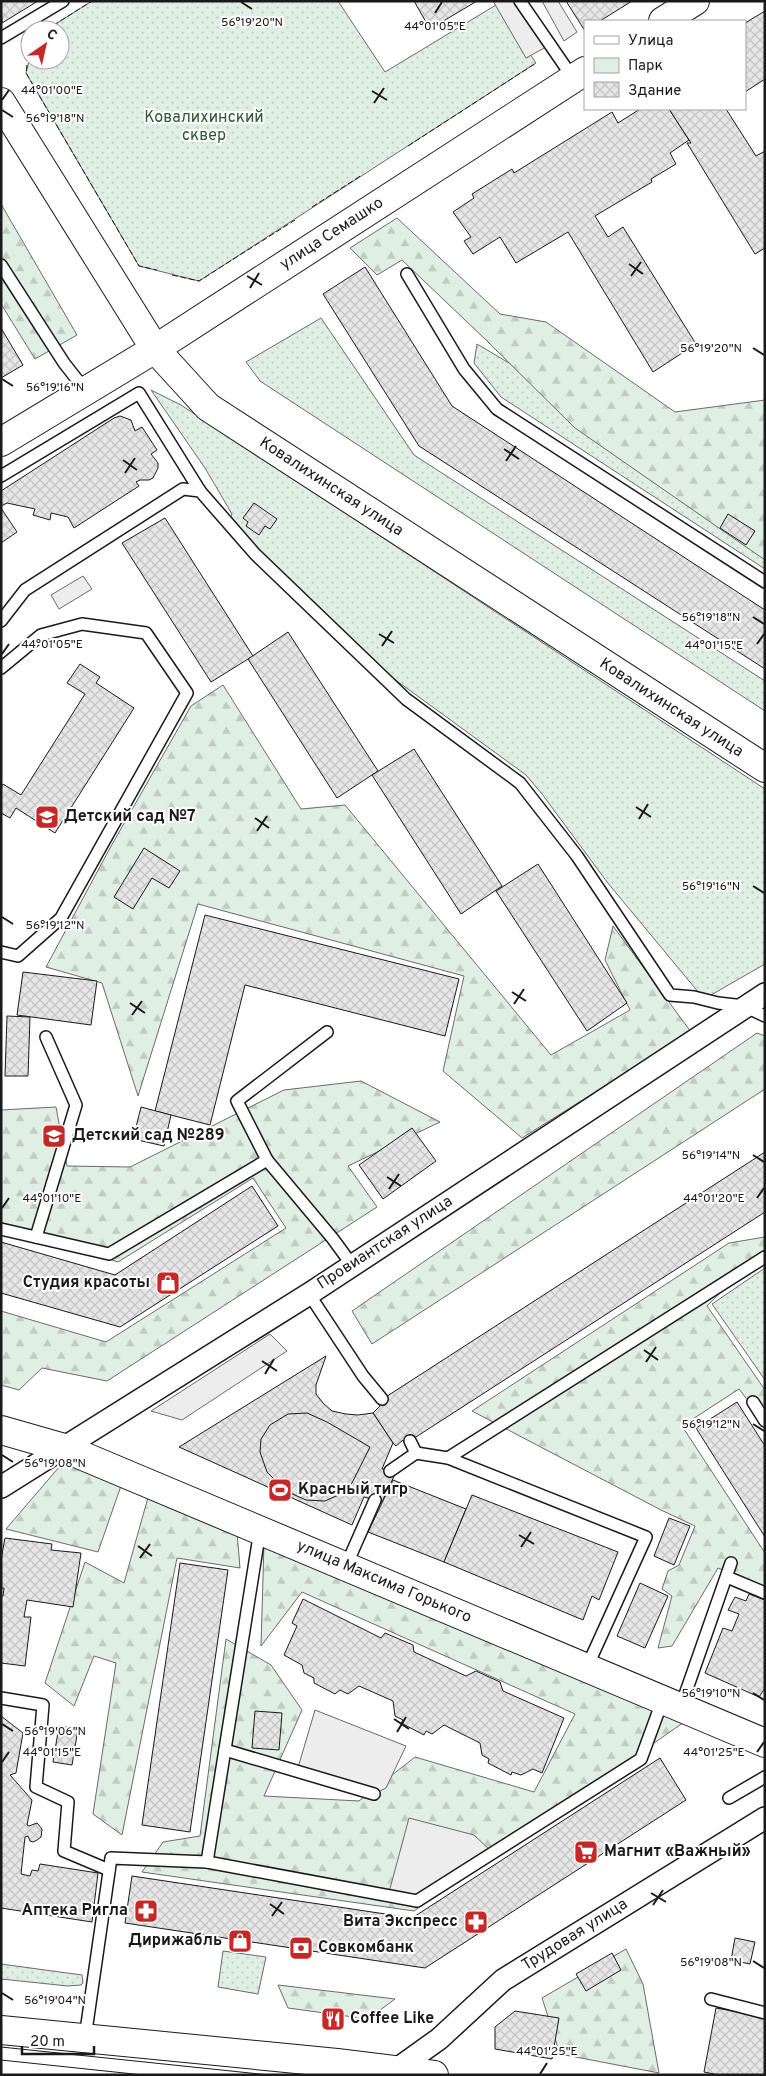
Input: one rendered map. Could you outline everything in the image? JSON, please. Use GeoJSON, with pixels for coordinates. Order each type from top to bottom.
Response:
{"type":"FeatureCollection","features":[{"type":"Feature","properties":{"kind":"street"},"geometry":{"type":"LineString","coordinates":[[665,20],[695,1]]}},
{"type":"Feature","properties":{"kind":"street","name":"улица Семашко"},"geometry":{"type":"LineString","coordinates":[[1,442],[156,348],[579,74]]}},
{"type":"Feature","properties":{"kind":"street","name":"Ковалихинская улица"},"geometry":{"type":"LineString","coordinates":[[1,102],[156,348],[208,407],[765,768]]}},
{"type":"Feature","properties":{"kind":"street","name":"Провиантская улица"},"geometry":{"type":"LineString","coordinates":[[1,1487],[309,1294],[744,1006],[765,994]]}},
{"type":"Feature","properties":{"kind":"street","name":"улица Максима Горького"},"geometry":{"type":"LineString","coordinates":[[1,1430],[64,1448],[765,1742]]}},
{"type":"Feature","properties":{"kind":"street","name":"Трудовая улица"},"geometry":{"type":"LineString","coordinates":[[397,2072],[439,2040],[502,1980],[765,1818]]}},
{"type":"Feature","properties":{"kind":"street"},"geometry":{"type":"LineString","coordinates":[[1,2030],[434,2075]]}},
{"type":"Feature","properties":{"kind":"lane"},"geometry":{"type":"LineString","coordinates":[[1,38],[63,1]]}},
{"type":"Feature","properties":{"kind":"lane"},"geometry":{"type":"LineString","coordinates":[[520,1],[579,74]]}},
{"type":"Feature","properties":{"kind":"lane"},"geometry":{"type":"LineString","coordinates":[[1,265],[59,356],[86,391]]}},
{"type":"Feature","properties":{"kind":"lane"},"geometry":{"type":"LineString","coordinates":[[407,274],[464,369],[497,409],[765,582]]}},
{"type":"Feature","properties":{"kind":"lane"},"geometry":{"type":"LineString","coordinates":[[1,476],[139,393],[200,491],[255,554],[406,699],[520,783],[577,856],[670,994],[744,1006],[765,1016]]}},
{"type":"Feature","properties":{"kind":"lane"},"geometry":{"type":"LineString","coordinates":[[1,621],[25,590],[184,489],[200,491]]}},
{"type":"Feature","properties":{"kind":"lane"},"geometry":{"type":"LineString","coordinates":[[1,668],[41,634],[82,624],[146,633],[186,693],[62,918],[18,956],[1,952]]}},
{"type":"Feature","properties":{"kind":"lane"},"geometry":{"type":"LineString","coordinates":[[327,1032],[237,1101],[266,1160],[333,1239],[352,1265]]}},
{"type":"Feature","properties":{"kind":"lane"},"geometry":{"type":"LineString","coordinates":[[36,1237],[76,1105],[46,1037]]}},
{"type":"Feature","properties":{"kind":"lane"},"geometry":{"type":"LineString","coordinates":[[1,1229],[109,1254],[266,1160]]}},
{"type":"Feature","properties":{"kind":"lane"},"geometry":{"type":"LineString","coordinates":[[448,1458],[765,1257]]}},
{"type":"Feature","properties":{"kind":"lane"},"geometry":{"type":"LineString","coordinates":[[309,1294],[363,1376],[382,1399]]}},
{"type":"Feature","properties":{"kind":"lane"},"geometry":{"type":"LineString","coordinates":[[753,1402],[765,1421]]}},
{"type":"Feature","properties":{"kind":"lane"},"geometry":{"type":"LineString","coordinates":[[410,1441],[416,1453]]}},
{"type":"Feature","properties":{"kind":"lane"},"geometry":{"type":"LineString","coordinates":[[390,1471],[416,1453],[448,1458],[646,1536],[586,1667]]}},
{"type":"Feature","properties":{"kind":"lane"},"geometry":{"type":"LineString","coordinates":[[346,1566],[375,1500]]}},
{"type":"Feature","properties":{"kind":"lane"},"geometry":{"type":"LineString","coordinates":[[207,1862],[260,1530]]}},
{"type":"Feature","properties":{"kind":"lane"},"geometry":{"type":"LineString","coordinates":[[85,2038],[111,1858],[207,1862],[417,1901],[641,1759],[672,1703],[732,1563]]}},
{"type":"Feature","properties":{"kind":"lane"},"geometry":{"type":"LineString","coordinates":[[726,1578],[765,1593]]}},
{"type":"Feature","properties":{"kind":"lane"},"geometry":{"type":"LineString","coordinates":[[1,1698],[43,1705],[36,1787],[68,1802],[64,1851],[109,1870]]}},
{"type":"Feature","properties":{"kind":"lane"},"geometry":{"type":"LineString","coordinates":[[225,1750],[374,1794]]}},
{"type":"Feature","properties":{"kind":"lane"},"geometry":{"type":"LineString","coordinates":[[729,1798],[765,1777]]}},
{"type":"Feature","properties":{"kind":"lane"},"geometry":{"type":"LineString","coordinates":[[711,1999],[765,2013]]}},
{"type":"Feature","properties":{"kind":"green space","name":"Ковалихинский сквер"},"geometry":{"type":"Polygon","coordinates":[[[92,1],[338,1],[385,72],[496,5],[536,63],[199,281],[139,266],[26,73],[27,70],[70,70],[70,20],[62,20],[92,1]]]}},
{"type":"Feature","properties":{"kind":"green space"},"geometry":{"type":"Polygon","coordinates":[[[1,204],[77,335],[35,359],[1,304],[1,204]]]}},
{"type":"Feature","properties":{"kind":"green space"},"geometry":{"type":"Polygon","coordinates":[[[397,218],[500,314],[546,322],[675,412],[765,400],[765,560],[575,428],[402,260],[377,275],[350,248],[397,218]]]}},
{"type":"Feature","properties":{"kind":"green space"},"geometry":{"type":"Polygon","coordinates":[[[321,318],[414,455],[765,681],[765,711],[260,381],[246,362],[321,318]]]}},
{"type":"Feature","properties":{"kind":"green space"},"geometry":{"type":"Polygon","coordinates":[[[477,344],[765,515],[765,569],[501,397],[474,363],[477,344]]]}},
{"type":"Feature","properties":{"kind":"green space"},"geometry":{"type":"Polygon","coordinates":[[[151,390],[181,405],[765,789],[765,964],[704,999],[607,882],[526,775],[375,665],[249,547],[229,520],[232,514],[205,468],[151,390]]]}},
{"type":"Feature","properties":{"kind":"green space"},"geometry":{"type":"Polygon","coordinates":[[[223,685],[301,809],[345,805],[551,1055],[630,1010],[605,960],[613,926],[691,1032],[522,1138],[443,1071],[464,976],[198,904],[138,1096],[102,983],[46,967],[110,848],[191,706],[223,685]]]}},
{"type":"Feature","properties":{"kind":"green space"},"geometry":{"type":"Polygon","coordinates":[[[757,1033],[765,1036],[765,1089],[372,1344],[352,1311],[757,1033]]]}},
{"type":"Feature","properties":{"kind":"green space"},"geometry":{"type":"Polygon","coordinates":[[[361,1081],[440,1122],[348,1166],[377,1207],[107,1381],[42,1368],[19,1390],[1,1385],[1,1311],[106,1342],[286,1228],[253,1178],[118,1262],[1,1223],[1,1110],[56,1107],[67,1166],[130,1167],[284,1090],[361,1081]]]}},
{"type":"Feature","properties":{"kind":"green space"},"geometry":{"type":"Polygon","coordinates":[[[765,1237],[765,1249],[707,1306],[765,1390],[765,1423],[739,1389],[682,1426],[765,1553],[765,1587],[718,1568],[672,1646],[658,1648],[672,1596],[662,1589],[668,1571],[679,1565],[695,1526],[472,1411],[729,1243],[765,1237]]]}},
{"type":"Feature","properties":{"kind":"green space"},"geometry":{"type":"Polygon","coordinates":[[[765,1268],[765,1380],[712,1304],[765,1268]]]}},
{"type":"Feature","properties":{"kind":"green space"},"geometry":{"type":"Polygon","coordinates":[[[66,1459],[123,1480],[98,1552],[6,1529],[66,1459]]]}},
{"type":"Feature","properties":{"kind":"green space"},"geometry":{"type":"Polygon","coordinates":[[[149,1494],[237,1532],[240,1568],[177,1558],[122,1835],[93,1814],[116,1663],[94,1656],[74,1706],[45,1683],[85,1562],[124,1583],[149,1494]]]}},
{"type":"Feature","properties":{"kind":"green space"},"geometry":{"type":"Polygon","coordinates":[[[264,1543],[687,1720],[414,1911],[142,1872],[163,1842],[200,1836],[226,1639],[271,1665],[302,1710],[264,1796],[359,1801],[415,1757],[534,1792],[575,1714],[302,1592],[261,1646],[264,1543]]]}},
{"type":"Feature","properties":{"kind":"green space"},"geometry":{"type":"Polygon","coordinates":[[[626,1949],[643,1984],[659,2073],[560,2054],[542,1998],[626,1949]]]}},
{"type":"Feature","properties":{"kind":"green space"},"geometry":{"type":"Polygon","coordinates":[[[223,1951],[266,1957],[258,1994],[218,1987],[223,1951]]]}},
{"type":"Feature","properties":{"kind":"green space"},"geometry":{"type":"Polygon","coordinates":[[[1,1964],[82,1975],[83,1983],[81,1985],[68,1986],[1,1979],[1,1964]]]}},
{"type":"Feature","properties":{"kind":"green space"},"geometry":{"type":"Polygon","coordinates":[[[278,1985],[395,1999],[368,2019],[288,2008],[278,1985]]]}},
{"type":"Feature","properties":{"kind":"shaded area"},"geometry":{"type":"Polygon","coordinates":[[[493,1],[517,1],[546,47],[526,58],[493,1]]]}},
{"type":"Feature","properties":{"kind":"shaded area"},"geometry":{"type":"Polygon","coordinates":[[[542,1],[558,1],[577,32],[564,41],[542,1]]]}},
{"type":"Feature","properties":{"kind":"shaded area"},"geometry":{"type":"Polygon","coordinates":[[[83,576],[92,589],[59,609],[51,595],[83,576]]]}},
{"type":"Feature","properties":{"kind":"shaded area"},"geometry":{"type":"Polygon","coordinates":[[[270,1334],[287,1351],[182,1420],[151,1411],[270,1334]]]}},
{"type":"Feature","properties":{"kind":"shaded area"},"geometry":{"type":"Polygon","coordinates":[[[315,1710],[406,1746],[386,1788],[374,1794],[297,1771],[315,1710]]]}},
{"type":"Feature","properties":{"kind":"shaded area"},"geometry":{"type":"Polygon","coordinates":[[[409,1818],[474,1835],[493,1853],[417,1901],[388,1896],[409,1818]]]}},
{"type":"Feature","properties":{"kind":"building"},"geometry":{"type":"Polygon","coordinates":[[[1,1],[38,1],[2,23],[1,1]]]}},
{"type":"Feature","properties":{"kind":"building"},"geometry":{"type":"Polygon","coordinates":[[[414,1],[477,1],[430,29],[414,1]]]}},
{"type":"Feature","properties":{"kind":"building"},"geometry":{"type":"Polygon","coordinates":[[[566,1],[632,1],[602,20],[584,20],[584,29],[566,1]]]}},
{"type":"Feature","properties":{"kind":"building"},"geometry":{"type":"Polygon","coordinates":[[[765,11],[765,79],[746,91],[746,22],[765,11]]]}},
{"type":"Feature","properties":{"kind":"building"},"geometry":{"type":"Polygon","coordinates":[[[638,110],[670,110],[689,140],[670,153],[676,164],[651,179],[652,182],[595,216],[608,237],[623,227],[696,344],[653,372],[568,232],[516,263],[500,237],[473,254],[464,241],[471,237],[453,212],[474,198],[472,194],[512,169],[514,173],[612,112],[618,123],[638,110]]]}},
{"type":"Feature","properties":{"kind":"building"},"geometry":{"type":"Polygon","coordinates":[[[670,110],[727,110],[756,156],[765,151],[765,248],[755,254],[687,143],[691,143],[670,110]]]}},
{"type":"Feature","properties":{"kind":"building"},"geometry":{"type":"Polygon","coordinates":[[[365,267],[452,406],[765,610],[765,669],[419,446],[323,294],[365,267]]]}},
{"type":"Feature","properties":{"kind":"building"},"geometry":{"type":"Polygon","coordinates":[[[1,328],[23,365],[1,378],[1,328]]]}},
{"type":"Feature","properties":{"kind":"building"},"geometry":{"type":"Polygon","coordinates":[[[120,416],[131,420],[135,431],[142,427],[157,450],[151,454],[158,463],[158,468],[153,478],[136,482],[139,486],[74,528],[68,517],[51,513],[50,520],[33,515],[35,509],[7,503],[1,506],[1,491],[114,418],[120,416]]]}},
{"type":"Feature","properties":{"kind":"building"},"geometry":{"type":"Polygon","coordinates":[[[254,503],[277,519],[270,529],[265,526],[259,535],[246,526],[248,522],[243,518],[254,503]]]}},
{"type":"Feature","properties":{"kind":"building"},"geometry":{"type":"Polygon","coordinates":[[[1,508],[17,532],[1,543],[1,508]]]}},
{"type":"Feature","properties":{"kind":"building"},"geometry":{"type":"Polygon","coordinates":[[[728,514],[755,531],[746,545],[720,528],[728,514]]]}},
{"type":"Feature","properties":{"kind":"building"},"geometry":{"type":"Polygon","coordinates":[[[165,518],[253,656],[211,682],[122,543],[165,518]]]}},
{"type":"Feature","properties":{"kind":"building"},"geometry":{"type":"Polygon","coordinates":[[[288,632],[378,771],[337,798],[248,659],[288,632]]]}},
{"type":"Feature","properties":{"kind":"building"},"geometry":{"type":"Polygon","coordinates":[[[80,664],[100,677],[96,683],[134,708],[55,833],[16,808],[10,818],[1,813],[1,787],[3,784],[21,795],[85,694],[67,683],[80,664]]]}},
{"type":"Feature","properties":{"kind":"building"},"geometry":{"type":"Polygon","coordinates":[[[414,749],[502,886],[461,914],[372,775],[414,749]]]}},
{"type":"Feature","properties":{"kind":"building"},"geometry":{"type":"Polygon","coordinates":[[[144,848],[180,871],[169,888],[152,878],[133,909],[114,897],[144,848]]]}},
{"type":"Feature","properties":{"kind":"building"},"geometry":{"type":"Polygon","coordinates":[[[538,864],[627,1003],[587,1031],[496,891],[538,864]]]}},
{"type":"Feature","properties":{"kind":"building"},"geometry":{"type":"Polygon","coordinates":[[[205,915],[459,979],[445,1036],[245,985],[210,1125],[155,1111],[205,915]]]}},
{"type":"Feature","properties":{"kind":"building"},"geometry":{"type":"Polygon","coordinates":[[[23,972],[97,981],[91,1025],[17,1015],[23,972]]]}},
{"type":"Feature","properties":{"kind":"building"},"geometry":{"type":"Polygon","coordinates":[[[7,1016],[30,1017],[28,1076],[5,1076],[7,1016]]]}},
{"type":"Feature","properties":{"kind":"building"},"geometry":{"type":"Polygon","coordinates":[[[141,1107],[171,1115],[164,1146],[133,1139],[141,1107]]]}},
{"type":"Feature","properties":{"kind":"building"},"geometry":{"type":"Polygon","coordinates":[[[412,1128],[436,1161],[383,1199],[359,1165],[412,1128]]]}},
{"type":"Feature","properties":{"kind":"building"},"geometry":{"type":"Polygon","coordinates":[[[765,1152],[765,1212],[405,1444],[403,1440],[396,1446],[393,1443],[373,1413],[380,1406],[378,1402],[765,1152]]]}},
{"type":"Feature","properties":{"kind":"building"},"geometry":{"type":"Polygon","coordinates":[[[252,1186],[278,1226],[120,1327],[1,1293],[1,1242],[115,1275],[252,1186]]]}},
{"type":"Feature","properties":{"kind":"building"},"geometry":{"type":"Polygon","coordinates":[[[326,1356],[316,1385],[316,1394],[332,1411],[358,1415],[373,1413],[393,1443],[382,1469],[396,1472],[382,1502],[364,1497],[352,1525],[179,1447],[326,1356]]]}},
{"type":"Feature","properties":{"kind":"building"},"geometry":{"type":"Polygon","coordinates":[[[737,1402],[765,1446],[765,1537],[696,1428],[737,1402]]]}},
{"type":"Feature","properties":{"kind":"building"},"geometry":{"type":"Polygon","coordinates":[[[307,1413],[327,1422],[370,1447],[352,1483],[343,1493],[325,1501],[306,1500],[286,1491],[267,1472],[260,1452],[261,1439],[270,1425],[288,1414],[307,1413]]]}},
{"type":"Feature","properties":{"kind":"building"},"geometry":{"type":"Polygon","coordinates":[[[393,1480],[466,1509],[444,1562],[368,1532],[393,1480]]]}},
{"type":"Feature","properties":{"kind":"building"},"geometry":{"type":"Polygon","coordinates":[[[472,1495],[618,1552],[599,1600],[592,1596],[583,1620],[444,1562],[472,1495]]]}},
{"type":"Feature","properties":{"kind":"building"},"geometry":{"type":"Polygon","coordinates":[[[669,1518],[690,1526],[674,1565],[654,1556],[669,1518]]]}},
{"type":"Feature","properties":{"kind":"building"},"geometry":{"type":"Polygon","coordinates":[[[5,1538],[52,1544],[51,1550],[81,1553],[73,1607],[27,1600],[24,1617],[31,1617],[25,1666],[1,1663],[1,1596],[3,1596],[4,1588],[1,1588],[1,1560],[5,1538]]]}},
{"type":"Feature","properties":{"kind":"building"},"geometry":{"type":"Polygon","coordinates":[[[180,1563],[228,1570],[190,1832],[142,1825],[180,1563]]]}},
{"type":"Feature","properties":{"kind":"building"},"geometry":{"type":"Polygon","coordinates":[[[640,1583],[668,1596],[645,1648],[617,1636],[640,1583]]]}},
{"type":"Feature","properties":{"kind":"building"},"geometry":{"type":"Polygon","coordinates":[[[749,1594],[765,1600],[765,1688],[759,1697],[705,1673],[723,1628],[732,1631],[739,1614],[728,1610],[735,1597],[746,1601],[749,1594]]]}},
{"type":"Feature","properties":{"kind":"building"},"geometry":{"type":"Polygon","coordinates":[[[303,1599],[381,1638],[385,1633],[413,1645],[414,1652],[466,1676],[476,1671],[500,1682],[503,1691],[564,1718],[542,1773],[533,1769],[521,1775],[512,1772],[511,1775],[488,1763],[489,1759],[482,1755],[480,1743],[444,1725],[432,1734],[426,1731],[424,1735],[401,1723],[403,1720],[395,1716],[393,1701],[359,1686],[348,1694],[340,1690],[335,1694],[314,1683],[314,1678],[304,1673],[302,1665],[284,1655],[297,1626],[292,1623],[303,1599]]]}},
{"type":"Feature","properties":{"kind":"building"},"geometry":{"type":"Polygon","coordinates":[[[255,1711],[282,1713],[279,1750],[252,1748],[255,1711]]]}},
{"type":"Feature","properties":{"kind":"building"},"geometry":{"type":"Polygon","coordinates":[[[1,1716],[23,1733],[16,1773],[10,1775],[32,1800],[27,1825],[37,1823],[42,1829],[41,1837],[33,1842],[30,1841],[28,1836],[25,1837],[21,1874],[30,1876],[32,1870],[38,1871],[40,1864],[98,1873],[92,1922],[1,1908],[1,1716]]]}},
{"type":"Feature","properties":{"kind":"building"},"geometry":{"type":"Polygon","coordinates":[[[59,1726],[78,1729],[72,1765],[53,1762],[59,1726]]]}},
{"type":"Feature","properties":{"kind":"building"},"geometry":{"type":"Polygon","coordinates":[[[660,1758],[686,1800],[425,1968],[125,1923],[132,1876],[412,1918],[660,1758]]]}},
{"type":"Feature","properties":{"kind":"building"},"geometry":{"type":"Polygon","coordinates":[[[735,1938],[755,1942],[750,1964],[731,1960],[735,1938]]]}},
{"type":"Feature","properties":{"kind":"building"},"geometry":{"type":"Polygon","coordinates":[[[612,1953],[621,1970],[586,1991],[576,1974],[612,1953]]]}},
{"type":"Feature","properties":{"kind":"building"},"geometry":{"type":"Polygon","coordinates":[[[716,2008],[765,2017],[765,2075],[719,2075],[704,2072],[716,2008]]]}},
{"type":"Feature","properties":{"kind":"building"},"geometry":{"type":"Polygon","coordinates":[[[515,2011],[559,2018],[552,2059],[495,2049],[495,2027],[515,2011]]]}},
{"type":"Feature","properties":{"kind":"tram line"},"geometry":{"type":"LineString","coordinates":[[1,2047],[269,2075]]}},
{"type":"Feature","properties":{"kind":"tram line"},"geometry":{"type":"LineString","coordinates":[[1,2060],[143,2075]]}},
{"type":"Feature","properties":{"kind":"fence"},"geometry":{"type":"LineString","coordinates":[[62,20],[92,1]]}},
{"type":"Feature","properties":{"kind":"fence"},"geometry":{"type":"LineString","coordinates":[[408,146],[536,63]]}},
{"type":"Feature","properties":{"kind":"fence"},"geometry":{"type":"LineString","coordinates":[[26,70],[26,73],[139,266],[157,270]]}},
{"type":"Feature","properties":{"kind":"fence"},"geometry":{"type":"LineString","coordinates":[[312,207],[362,175]]}},
{"type":"Feature","properties":{"kind":"fence"},"geometry":{"type":"LineString","coordinates":[[172,275],[199,281],[295,220]]}},
{"type":"Feature","properties":{"kind":"place","name":"Детский сад №7"},"geometry":{"type":"Point","coordinates":[47,817]}},
{"type":"Feature","properties":{"kind":"place","name":"Детский сад №289"},"geometry":{"type":"Point","coordinates":[54,1136]}},
{"type":"Feature","properties":{"kind":"place","name":"Студия красоты"},"geometry":{"type":"Point","coordinates":[168,1283]}},
{"type":"Feature","properties":{"kind":"place","name":"Красный тигр"},"geometry":{"type":"Point","coordinates":[280,1490]}},
{"type":"Feature","properties":{"kind":"place","name":"Магнит «Важный»"},"geometry":{"type":"Point","coordinates":[586,1852]}},
{"type":"Feature","properties":{"kind":"place","name":"Аптека Ригла"},"geometry":{"type":"Point","coordinates":[146,1911]}},
{"type":"Feature","properties":{"kind":"place","name":"Вита Экспресс"},"geometry":{"type":"Point","coordinates":[476,1922]}},
{"type":"Feature","properties":{"kind":"place","name":"Дирижабль"},"geometry":{"type":"Point","coordinates":[240,1941]}},
{"type":"Feature","properties":{"kind":"place","name":"Совкомбанк"},"geometry":{"type":"Point","coordinates":[301,1948]}},
{"type":"Feature","properties":{"kind":"place","name":"Coffee Like"},"geometry":{"type":"Point","coordinates":[333,2019]}}]}
